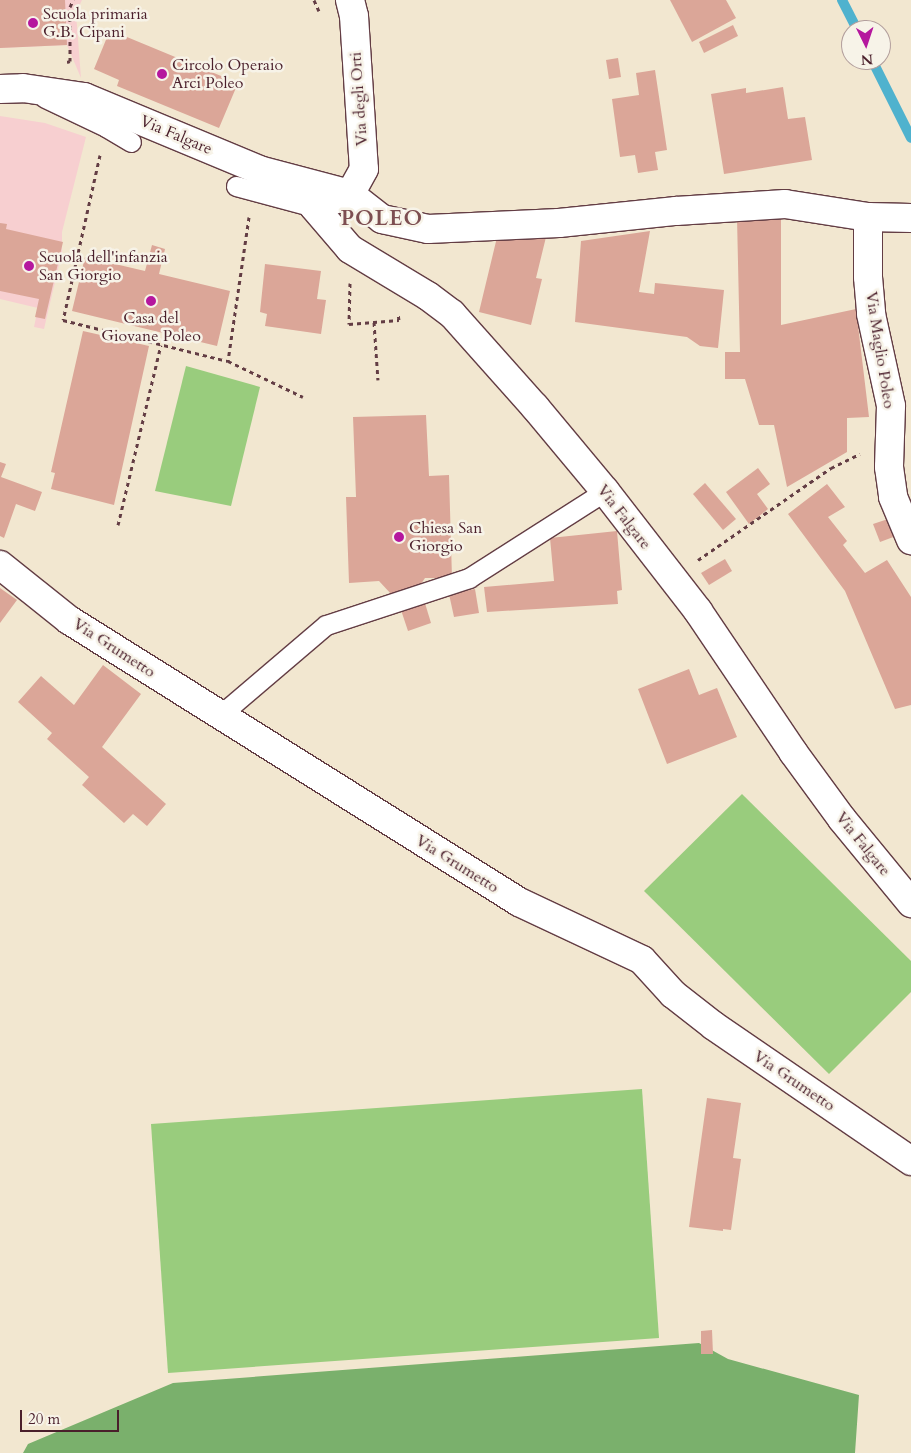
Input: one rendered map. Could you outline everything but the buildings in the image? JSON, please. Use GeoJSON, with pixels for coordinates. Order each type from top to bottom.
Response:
{"type":"FeatureCollection","features":[{"type":"Feature","properties":{"kind":"street","name":"Via degli Orti"},"geometry":{"type":"LineString","coordinates":[[350,0],[354,16],[364,169],[350,194]]}},
{"type":"Feature","properties":{"kind":"street","name":"Via Falgare"},"geometry":{"type":"LineString","coordinates":[[24,90],[84,97],[259,170],[350,194],[382,219],[428,229],[559,223],[676,211],[785,204],[868,217],[911,218]]}},
{"type":"Feature","properties":{"kind":"street"},"geometry":{"type":"LineString","coordinates":[[314,207],[350,194]]}},
{"type":"Feature","properties":{"kind":"street","name":"Via Falgare"},"geometry":{"type":"LineString","coordinates":[[314,207],[350,248],[428,296],[452,314],[535,407],[698,611],[793,752],[842,820],[911,903]]}},
{"type":"Feature","properties":{"kind":"street","name":"Via Maglio Poleo"},"geometry":{"type":"LineString","coordinates":[[868,217],[868,277],[871,314],[891,406],[889,467],[893,497],[911,540]]}},
{"type":"Feature","properties":{"kind":"street","name":"Via Grumetto"},"geometry":{"type":"LineString","coordinates":[[0,565],[69,620],[219,716],[519,902],[642,960],[673,994],[714,1026],[911,1161]]}},
{"type":"Feature","properties":{"kind":"lane"},"geometry":{"type":"LineString","coordinates":[[24,90],[106,127],[131,142]]}},
{"type":"Feature","properties":{"kind":"lane"},"geometry":{"type":"LineString","coordinates":[[244,188],[314,207]]}},
{"type":"Feature","properties":{"kind":"lane"},"geometry":{"type":"LineString","coordinates":[[219,716],[326,625],[468,578],[604,491]]}},
{"type":"Feature","properties":{"kind":"path"},"geometry":{"type":"LineString","coordinates":[[24,90],[58,62],[70,61],[70,7],[73,0]]}},
{"type":"Feature","properties":{"kind":"path"},"geometry":{"type":"LineString","coordinates":[[106,127],[63,320],[228,361],[303,397]]}},
{"type":"Feature","properties":{"kind":"path"},"geometry":{"type":"LineString","coordinates":[[228,361],[244,188]]}},
{"type":"Feature","properties":{"kind":"path"},"geometry":{"type":"LineString","coordinates":[[350,248],[349,324],[399,320],[396,276]]}},
{"type":"Feature","properties":{"kind":"path"},"geometry":{"type":"LineString","coordinates":[[374,322],[378,380]]}},
{"type":"Feature","properties":{"kind":"path"},"geometry":{"type":"LineString","coordinates":[[118,525],[161,344]]}},
{"type":"Feature","properties":{"kind":"path"},"geometry":{"type":"LineString","coordinates":[[672,578],[831,468],[889,440]]}},
{"type":"Feature","properties":{"kind":"shaded area","name":"Scuola primaria G.B. Cipani"},"geometry":{"type":"Polygon","coordinates":[[[0,0],[82,0],[76,13],[81,78],[67,45],[0,48],[0,0]]]}},
{"type":"Feature","properties":{"kind":"shaded area"},"geometry":{"type":"Polygon","coordinates":[[[0,116],[45,123],[86,137],[62,232],[62,252],[44,329],[34,327],[38,308],[0,299],[0,116]]]}},
{"type":"Feature","properties":{"kind":"green space"},"geometry":{"type":"Polygon","coordinates":[[[186,366],[260,387],[231,506],[155,491],[186,366]]]}},
{"type":"Feature","properties":{"kind":"green space"},"geometry":{"type":"Polygon","coordinates":[[[742,794],[911,961],[911,992],[829,1074],[644,891],[742,794]]]}},
{"type":"Feature","properties":{"kind":"green space"},"geometry":{"type":"Polygon","coordinates":[[[642,1089],[659,1338],[168,1373],[151,1124],[642,1089]]]}},
{"type":"Feature","properties":{"kind":"green space"},"geometry":{"type":"Polygon","coordinates":[[[699,1343],[728,1359],[859,1395],[855,1453],[23,1453],[28,1444],[173,1383],[699,1343]]]}},
{"type":"Feature","properties":{"kind":"waterway"},"geometry":{"type":"LineString","coordinates":[[842,0],[852,20]]}},
{"type":"Feature","properties":{"kind":"waterway"},"geometry":{"type":"LineString","coordinates":[[877,70],[911,138]]}},
{"type":"Feature","properties":{"kind":"place","name":"Scuola primaria G.B. Cipani"},"geometry":{"type":"Point","coordinates":[33,23]}},
{"type":"Feature","properties":{"kind":"place","name":"Circolo Operaio Arci Poleo"},"geometry":{"type":"Point","coordinates":[162,74]}},
{"type":"Feature","properties":{"kind":"place","name":"Scuola dell'infanzia San Giorgio"},"geometry":{"type":"Point","coordinates":[29,266]}},
{"type":"Feature","properties":{"kind":"place","name":"Casa del Giovane Poleo"},"geometry":{"type":"Point","coordinates":[151,301]}},
{"type":"Feature","properties":{"kind":"place","name":"Chiesa San Giorgio"},"geometry":{"type":"Point","coordinates":[399,537]}},
{"type":"Feature","properties":{"kind":"district","name":"POLEO"},"geometry":{"type":"Point","coordinates":[382,219]}}]}
